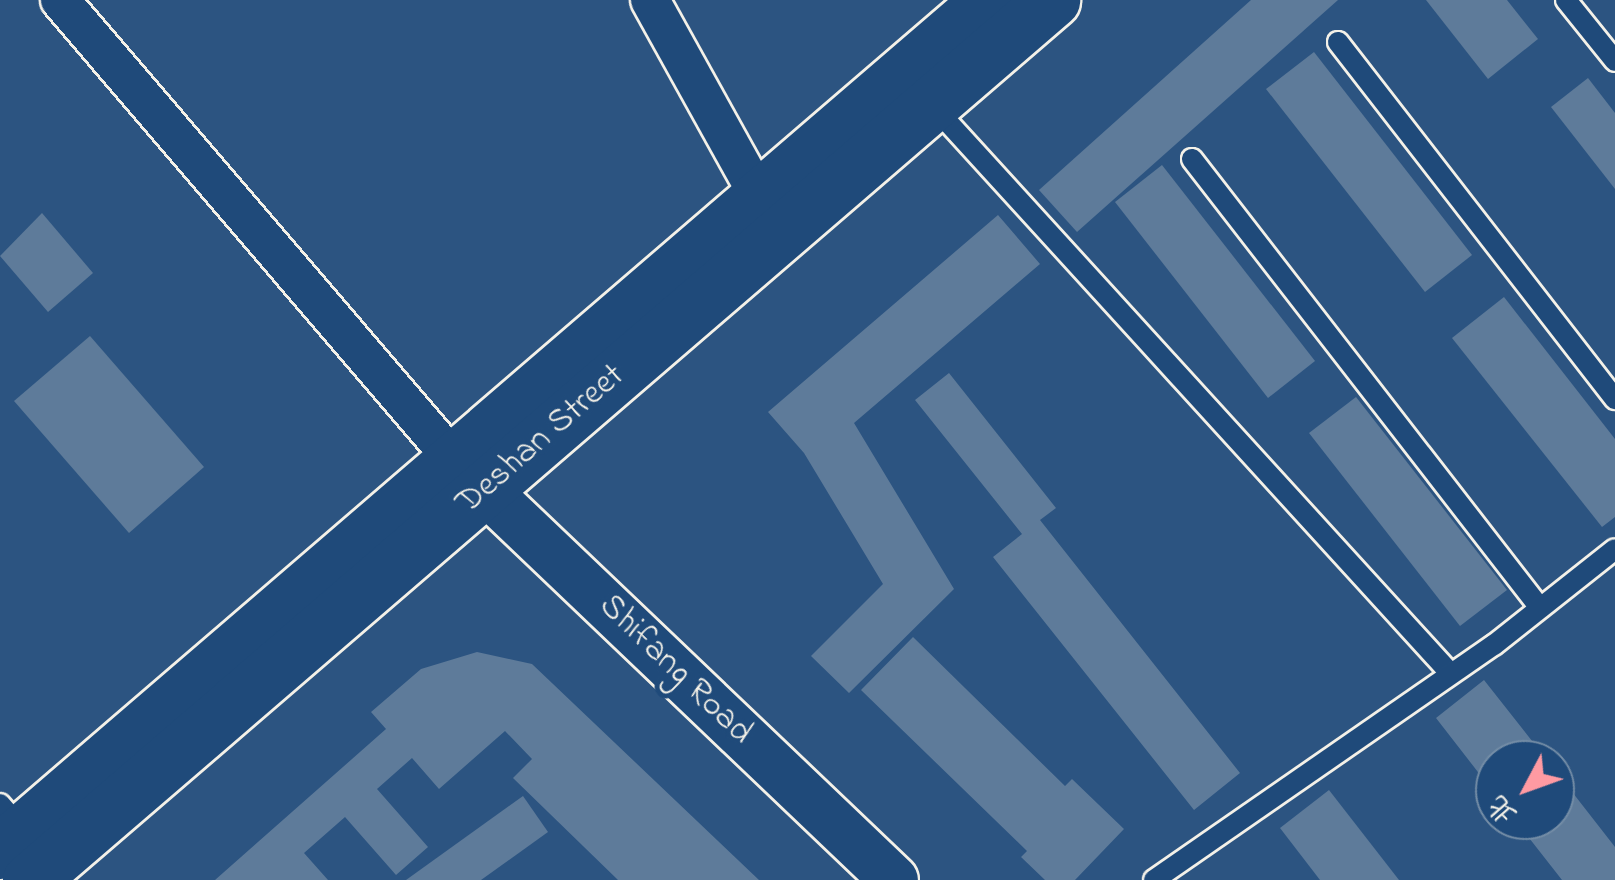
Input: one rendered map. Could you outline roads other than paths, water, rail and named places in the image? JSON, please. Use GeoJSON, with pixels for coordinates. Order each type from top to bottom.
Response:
{"type":"FeatureCollection","features":[{"type":"Feature","properties":{"kind":"main road","name":"Deshan Street"},"geometry":{"type":"LineString","coordinates":[[470,474],[759,197],[989,0]]}},
{"type":"Feature","properties":{"kind":"main road","name":"Deshan Street"},"geometry":{"type":"LineString","coordinates":[[13,841],[931,104],[1052,0]]}},
{"type":"Feature","properties":{"kind":"street"},"geometry":{"type":"LineString","coordinates":[[60,0],[470,474]]}},
{"type":"Feature","properties":{"kind":"street"},"geometry":{"type":"LineString","coordinates":[[650,0],[759,197]]}},
{"type":"Feature","properties":{"kind":"street","name":"Shifang Road"},"geometry":{"type":"LineString","coordinates":[[470,474],[894,880]]}},
{"type":"Feature","properties":{"kind":"lane"},"geometry":{"type":"LineString","coordinates":[[1566,0],[1615,60]]}},
{"type":"Feature","properties":{"kind":"lane"},"geometry":{"type":"LineString","coordinates":[[1338,42],[1615,398]]}},
{"type":"Feature","properties":{"kind":"lane"},"geometry":{"type":"LineString","coordinates":[[931,104],[1451,674]]}},
{"type":"Feature","properties":{"kind":"lane"},"geometry":{"type":"LineString","coordinates":[[1192,160],[1540,608]]}},
{"type":"Feature","properties":{"kind":"lane"},"geometry":{"type":"LineString","coordinates":[[1154,880],[1451,674],[1615,549]]}}]}
